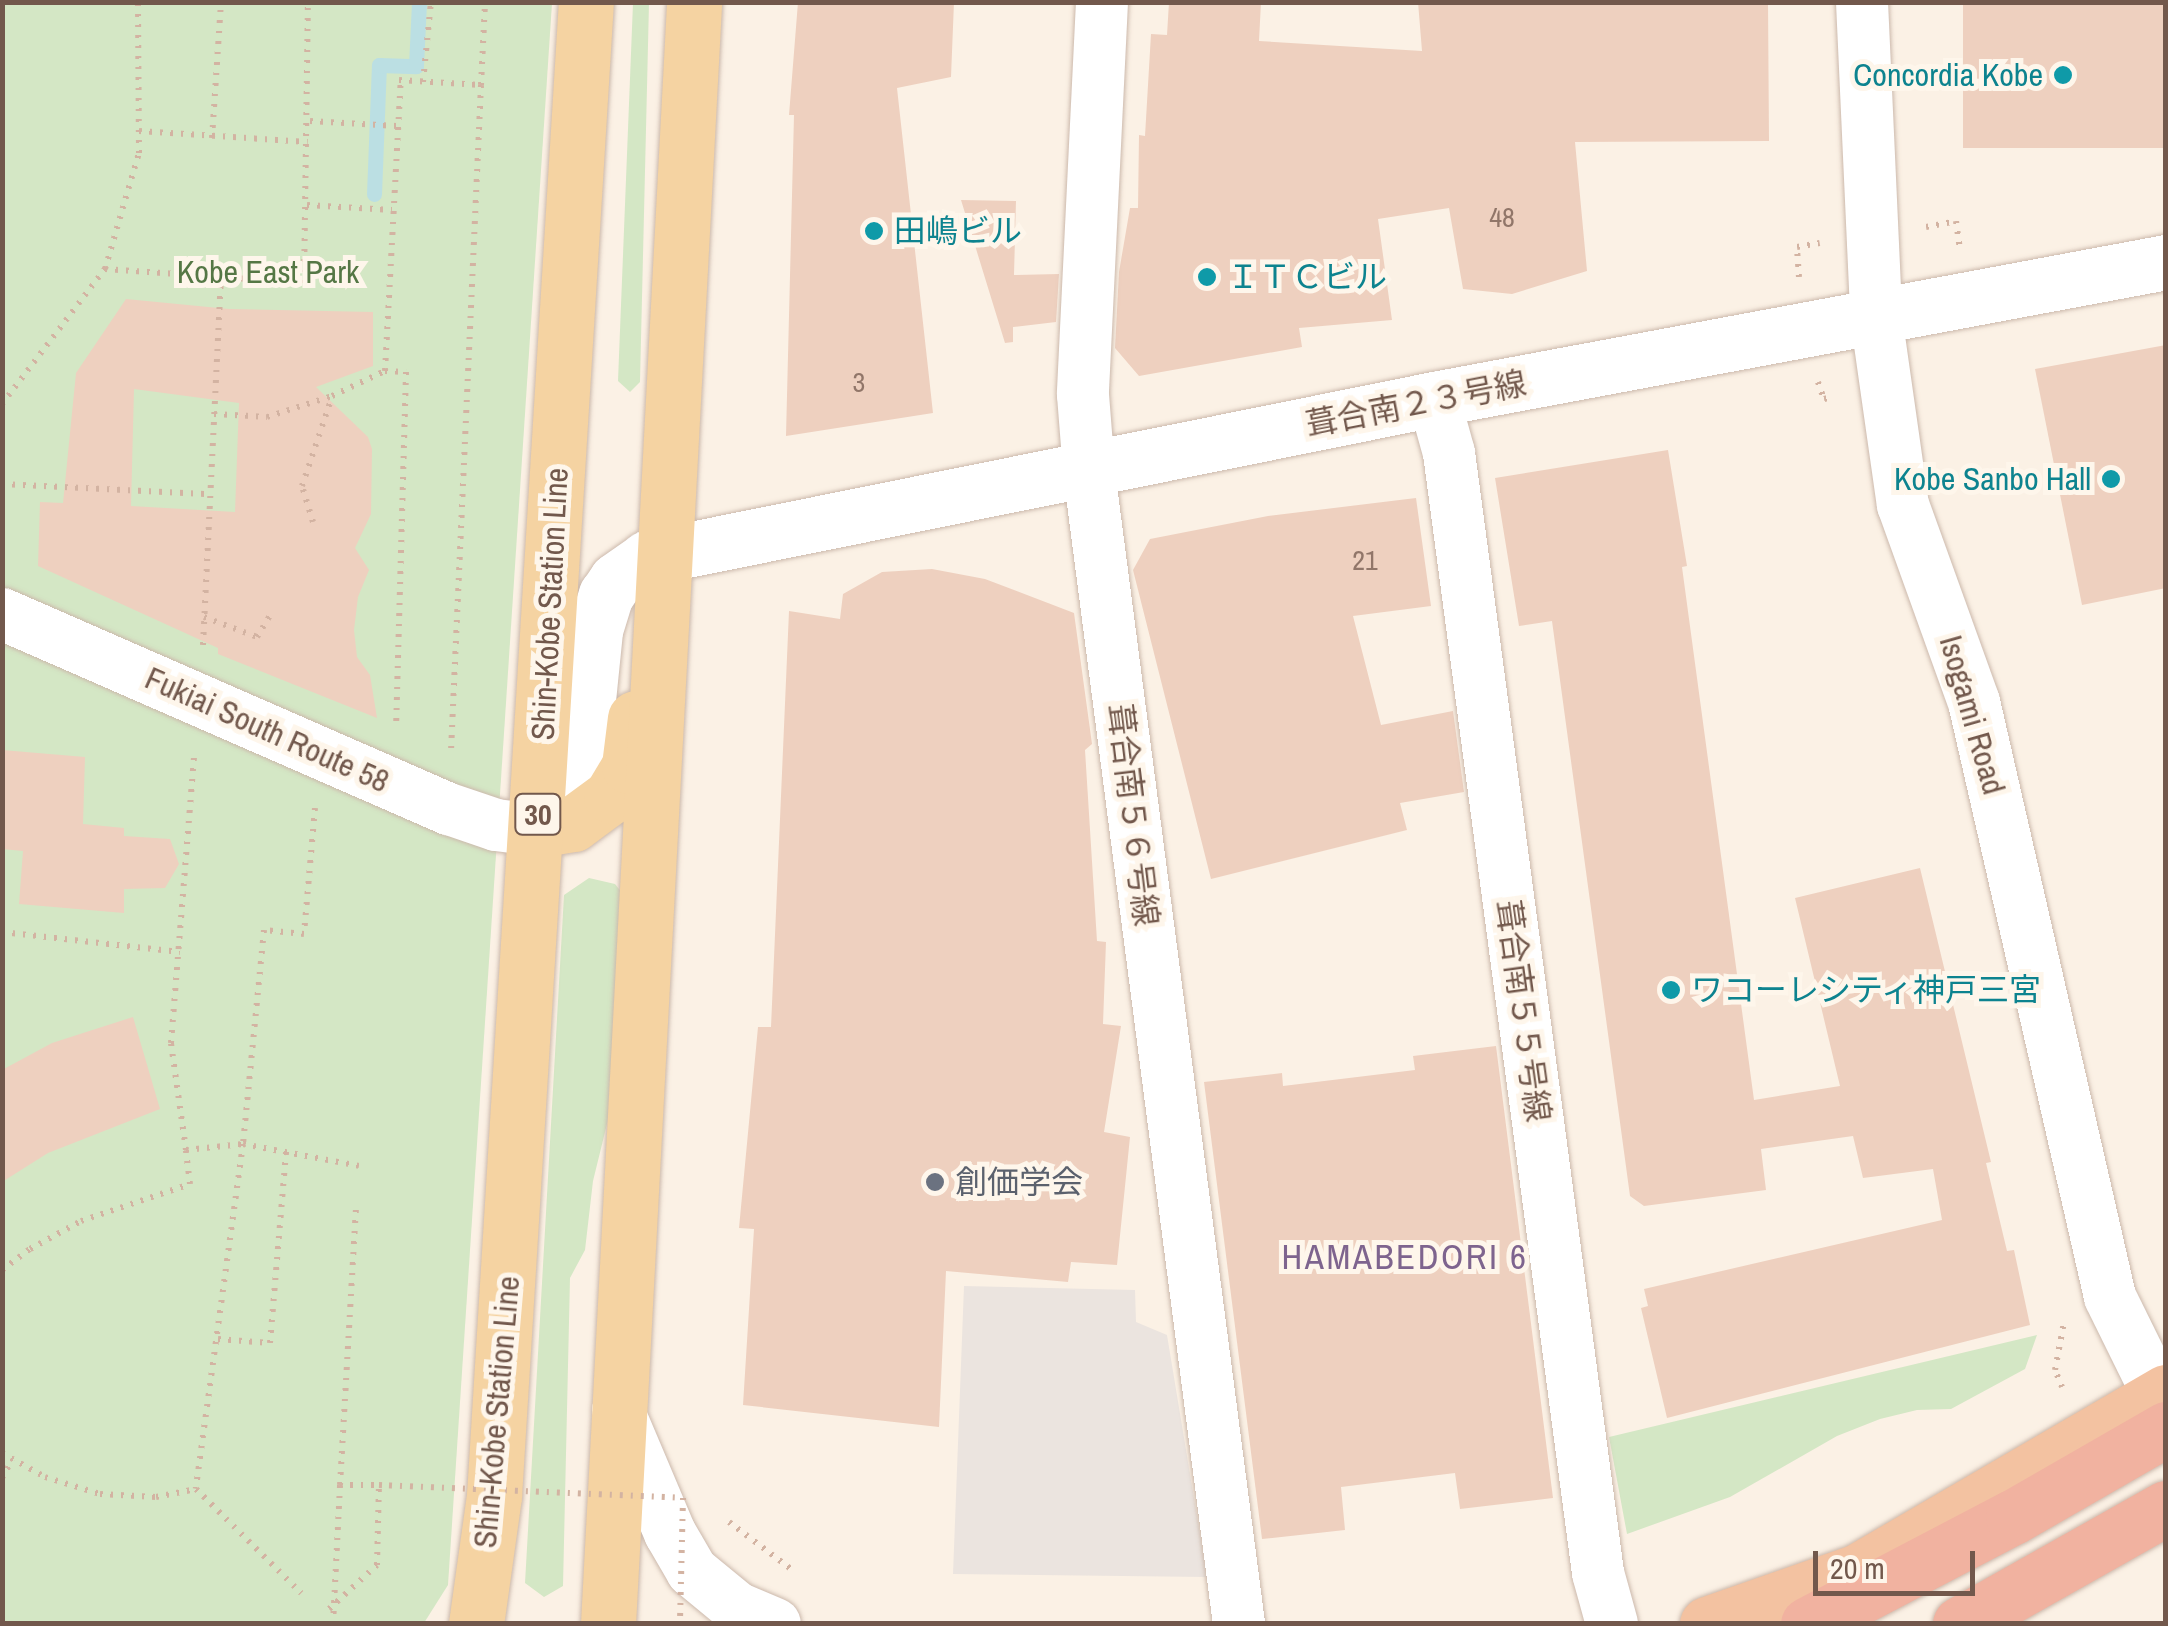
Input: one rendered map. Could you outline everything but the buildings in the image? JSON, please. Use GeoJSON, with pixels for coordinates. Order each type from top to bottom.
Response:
{"type":"FeatureCollection","features":[{"type":"Feature","properties":{"kind":"highway"},"geometry":{"type":"LineString","coordinates":[[1707,1624],[1858,1571],[2164,1407]]}},
{"type":"Feature","properties":{"kind":"highway"},"geometry":{"type":"LineString","coordinates":[[1808,1624],[2013,1517],[2164,1407]]}},
{"type":"Feature","properties":{"kind":"highway"},"geometry":{"type":"LineString","coordinates":[[1960,1624],[2166,1508]]}},
{"type":"Feature","properties":{"kind":"highway"},"geometry":{"type":"LineString","coordinates":[[1987,1624],[2166,1536]]}},
{"type":"Feature","properties":{"kind":"main road","name":"Shin-Kobe Station Line"},"geometry":{"type":"LineString","coordinates":[[476,1624],[494,1496],[586,2]]}},
{"type":"Feature","properties":{"kind":"main road"},"geometry":{"type":"LineString","coordinates":[[608,1624],[667,575],[694,2]]}},
{"type":"Feature","properties":{"kind":"main road"},"geometry":{"type":"LineString","coordinates":[[538,818],[587,817],[622,782],[634,745],[645,638],[667,575]]}},
{"type":"Feature","properties":{"kind":"street","name":"葺合南５６号線"},"geometry":{"type":"LineString","coordinates":[[1102,2],[1083,395],[1089,472],[1239,1624]]}},
{"type":"Feature","properties":{"kind":"street","name":"Isogami Road"},"geometry":{"type":"LineString","coordinates":[[1862,2],[1876,316],[1903,504],[1974,702],[2110,1298],[2164,1407]]}},
{"type":"Feature","properties":{"kind":"street","name":"葺合南２３号線"},"geometry":{"type":"LineString","coordinates":[[667,575],[1089,472],[1434,399],[2166,262]]}},
{"type":"Feature","properties":{"kind":"street","name":"葺合南５５号線"},"geometry":{"type":"LineString","coordinates":[[1434,399],[1449,453],[1598,1573],[1612,1624]]}},
{"type":"Feature","properties":{"kind":"street","name":"Fukiai South Route 58"},"geometry":{"type":"LineString","coordinates":[[2,614],[449,809],[496,825],[538,818]]}},
{"type":"Feature","properties":{"kind":"street"},"geometry":{"type":"LineString","coordinates":[[618,1410],[670,1533],[692,1571],[737,1608],[775,1624]]}},
{"type":"Feature","properties":{"kind":"path"},"geometry":{"type":"LineString","coordinates":[[2,404],[105,269],[139,153],[138,2]]}},
{"type":"Feature","properties":{"kind":"path"},"geometry":{"type":"LineString","coordinates":[[212,138],[221,2]]}},
{"type":"Feature","properties":{"kind":"path"},"geometry":{"type":"LineString","coordinates":[[105,269],[304,283],[310,121],[308,2]]}},
{"type":"Feature","properties":{"kind":"path"},"geometry":{"type":"LineString","coordinates":[[426,82],[431,2]]}},
{"type":"Feature","properties":{"kind":"path"},"geometry":{"type":"LineString","coordinates":[[449,809],[485,2]]}},
{"type":"Feature","properties":{"kind":"path"},"geometry":{"type":"LineString","coordinates":[[385,371],[398,80],[482,85]]}},
{"type":"Feature","properties":{"kind":"path"},"geometry":{"type":"LineString","coordinates":[[310,121],[397,126]]}},
{"type":"Feature","properties":{"kind":"path"},"geometry":{"type":"LineString","coordinates":[[139,131],[308,142]]}},
{"type":"Feature","properties":{"kind":"path"},"geometry":{"type":"LineString","coordinates":[[307,205],[392,210]]}},
{"type":"Feature","properties":{"kind":"path"},"geometry":{"type":"LineString","coordinates":[[202,664],[220,277]]}},
{"type":"Feature","properties":{"kind":"path"},"geometry":{"type":"LineString","coordinates":[[214,414],[267,417],[332,396],[385,371],[406,372],[396,730]]}},
{"type":"Feature","properties":{"kind":"path"},"geometry":{"type":"LineString","coordinates":[[313,522],[302,486],[332,396]]}},
{"type":"Feature","properties":{"kind":"path"},"geometry":{"type":"LineString","coordinates":[[2,484],[210,494]]}},
{"type":"Feature","properties":{"kind":"path"},"geometry":{"type":"LineString","coordinates":[[204,617],[257,637],[273,610]]}},
{"type":"Feature","properties":{"kind":"path"},"geometry":{"type":"LineString","coordinates":[[2,1270],[81,1221],[190,1184],[171,1044],[195,748]]}},
{"type":"Feature","properties":{"kind":"path"},"geometry":{"type":"LineString","coordinates":[[196,1489],[243,1144],[264,930],[304,934],[315,802]]}},
{"type":"Feature","properties":{"kind":"path"},"geometry":{"type":"LineString","coordinates":[[2,932],[181,952]]}},
{"type":"Feature","properties":{"kind":"path"},"geometry":{"type":"LineString","coordinates":[[186,1150],[243,1144],[358,1166]]}},
{"type":"Feature","properties":{"kind":"path"},"geometry":{"type":"LineString","coordinates":[[217,1339],[270,1343],[286,1152]]}},
{"type":"Feature","properties":{"kind":"path"},"geometry":{"type":"LineString","coordinates":[[334,1624],[356,1208]]}},
{"type":"Feature","properties":{"kind":"path"},"geometry":{"type":"LineString","coordinates":[[2061,1324],[2054,1370],[2062,1387]]}},
{"type":"Feature","properties":{"kind":"path"},"geometry":{"type":"LineString","coordinates":[[2,1453],[45,1478],[100,1494],[156,1497],[196,1489]]}},
{"type":"Feature","properties":{"kind":"path"},"geometry":{"type":"LineString","coordinates":[[2,1478],[12,1460]]}},
{"type":"Feature","properties":{"kind":"path"},"geometry":{"type":"LineString","coordinates":[[340,1485],[683,1498],[680,1624]]}},
{"type":"Feature","properties":{"kind":"path"},"geometry":{"type":"LineString","coordinates":[[329,1609],[377,1565],[380,1485]]}},
{"type":"Feature","properties":{"kind":"path"},"geometry":{"type":"LineString","coordinates":[[196,1489],[301,1593]]}},
{"type":"Feature","properties":{"kind":"path"},"geometry":{"type":"LineString","coordinates":[[719,1515],[797,1574]]}},
{"type":"Feature","properties":{"kind":"shaded area"},"geometry":{"type":"Polygon","coordinates":[[[964,1286],[1135,1290],[1136,1322],[1167,1335],[1207,1577],[953,1574],[964,1286]]]}},
{"type":"Feature","properties":{"kind":"green space","name":"Kobe East Park"},"geometry":{"type":"Polygon","coordinates":[[[3,3],[552,3],[448,1585],[424,1623],[3,1624],[3,3]]]}},
{"type":"Feature","properties":{"kind":"green space"},"geometry":{"type":"Polygon","coordinates":[[[633,3],[649,3],[640,382],[630,392],[618,381],[633,3]]]}},
{"type":"Feature","properties":{"kind":"green space"},"geometry":{"type":"Polygon","coordinates":[[[589,878],[615,884],[635,909],[618,1079],[593,1181],[585,1250],[570,1278],[563,1586],[544,1597],[525,1583],[564,895],[589,878]]]}},
{"type":"Feature","properties":{"kind":"green space"},"geometry":{"type":"Polygon","coordinates":[[[2037,1335],[2025,1369],[1951,1409],[1917,1410],[1880,1419],[1837,1436],[1730,1497],[1627,1534],[1609,1437],[2037,1335]]]}},
{"type":"Feature","properties":{"kind":"waterway"},"geometry":{"type":"LineString","coordinates":[[374,194],[379,65],[416,66],[419,2]]}},
{"type":"Feature","properties":{"kind":"place","name":"Concordia Kobe"},"geometry":{"type":"Point","coordinates":[2063,75]}},
{"type":"Feature","properties":{"kind":"place","name":"田嶋ビル"},"geometry":{"type":"Point","coordinates":[874,231]}},
{"type":"Feature","properties":{"kind":"place","name":"ＩＴＣビル"},"geometry":{"type":"Point","coordinates":[1207,277]}},
{"type":"Feature","properties":{"kind":"place","name":"Kobe Sanbo Hall"},"geometry":{"type":"Point","coordinates":[2111,479]}},
{"type":"Feature","properties":{"kind":"place","name":"ワコーレシティ神戸三宮"},"geometry":{"type":"Point","coordinates":[1671,990]}},
{"type":"Feature","properties":{"kind":"place","name":"創価学会"},"geometry":{"type":"Point","coordinates":[935,1182]}},
{"type":"Feature","properties":{"kind":"district","name":"HAMABEDORI 6"},"geometry":{"type":"Point","coordinates":[1405,1257]}}]}
